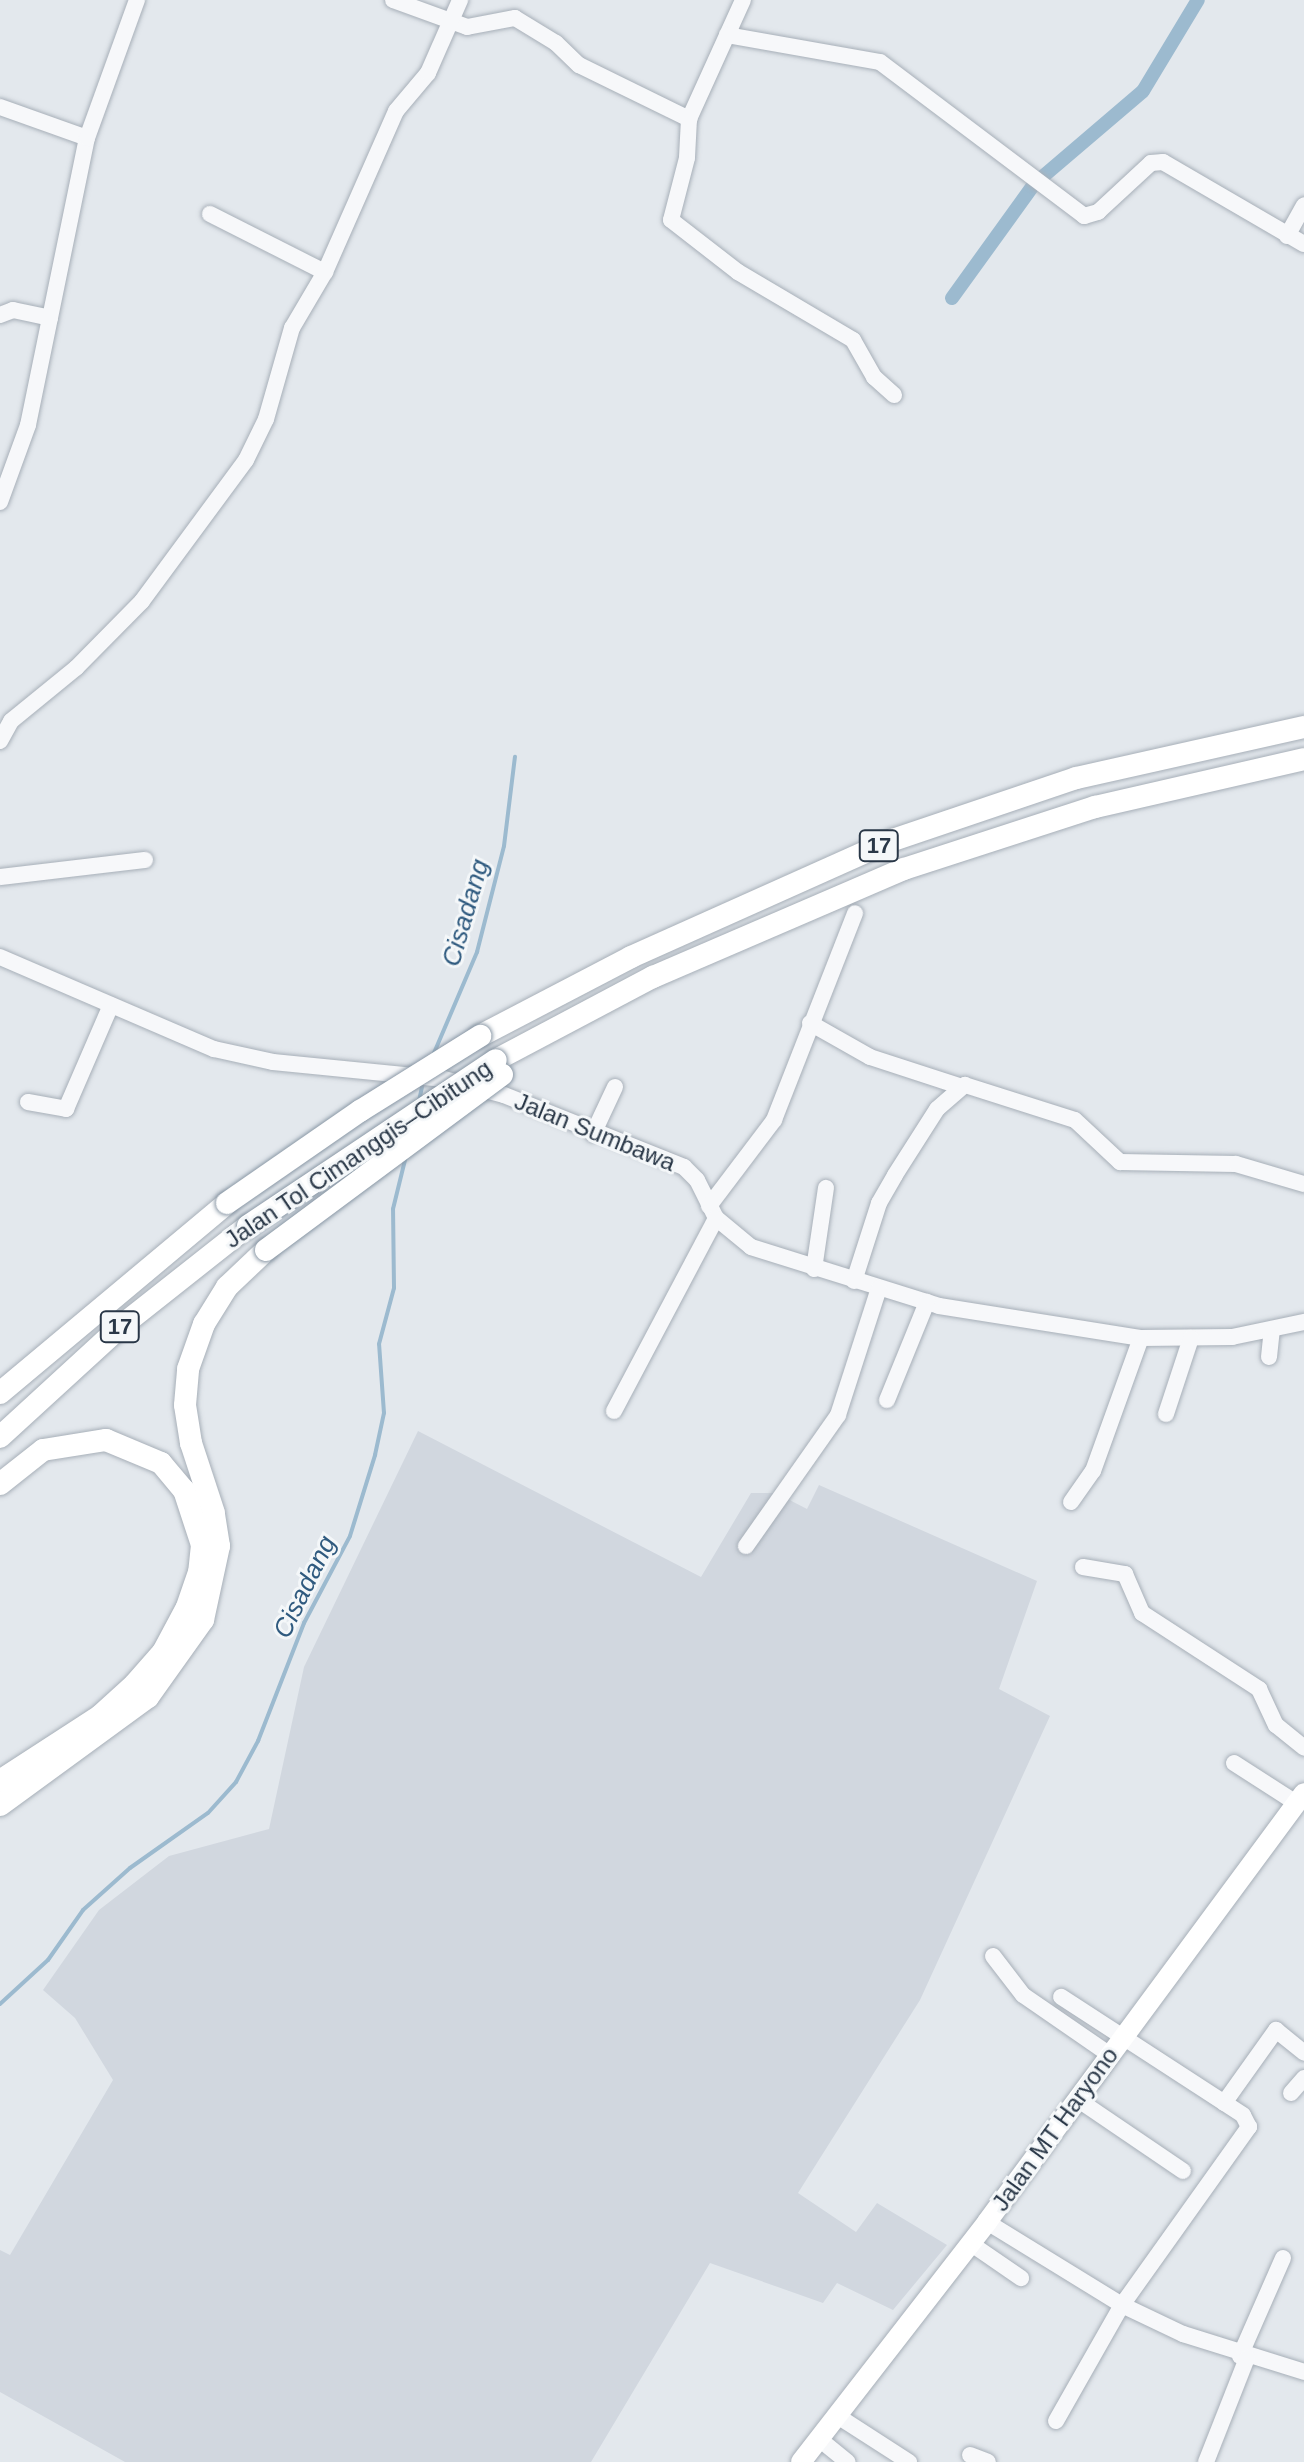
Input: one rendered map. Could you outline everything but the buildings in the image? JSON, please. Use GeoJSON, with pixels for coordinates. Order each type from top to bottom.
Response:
{"type":"FeatureCollection","features":[{"type":"Feature","properties":{"kind":"highway","name":"Jalan Tol Cimanggis–Cibitung"},"geometry":{"type":"LineString","coordinates":[[0,1393],[227,1203],[360,1111],[480,1036],[644,950],[893,840],[1076,778],[1304,727]]}},
{"type":"Feature","properties":{"kind":"highway","name":"Jalan Tol Cimanggis–Cibitung"},"geometry":{"type":"LineString","coordinates":[[0,1437],[120,1327],[248,1226],[499,1068],[653,977],[904,869],[1095,807],[1304,759]]}},
{"type":"Feature","properties":{"kind":"highway"},"geometry":{"type":"LineString","coordinates":[[0,1805],[148,1697],[203,1620],[219,1546],[185,1405],[188,1369],[204,1324],[227,1287],[266,1250],[499,1068]]}},
{"type":"Feature","properties":{"kind":"highway"},"geometry":{"type":"LineString","coordinates":[[0,1484],[43,1450],[106,1440],[161,1463],[184,1490],[202,1545],[199,1572],[186,1609],[163,1652],[135,1684],[100,1716],[0,1781]]}},
{"type":"Feature","properties":{"kind":"main road","name":"Jalan MT Haryono"},"geometry":{"type":"LineString","coordinates":[[801,2462],[987,2222],[1301,1797]]}},
{"type":"Feature","properties":{"kind":"street"},"geometry":{"type":"LineString","coordinates":[[0,502],[26,433],[87,138],[137,0]]}},
{"type":"Feature","properties":{"kind":"street"},"geometry":{"type":"LineString","coordinates":[[393,0],[449,24],[476,26],[515,18],[556,43],[579,65],[689,119]]}},
{"type":"Feature","properties":{"kind":"street"},"geometry":{"type":"LineString","coordinates":[[0,741],[5,718],[76,668],[142,601],[246,460],[266,419],[285,345],[325,272],[396,111],[428,73],[460,0]]}},
{"type":"Feature","properties":{"kind":"street"},"geometry":{"type":"LineString","coordinates":[[743,0],[689,119],[687,158],[671,216],[676,228],[738,272],[853,340],[874,377],[894,395]]}},
{"type":"Feature","properties":{"kind":"street"},"geometry":{"type":"LineString","coordinates":[[727,35],[880,62],[1084,216],[1098,212],[1151,163],[1163,162],[1304,244]]}},
{"type":"Feature","properties":{"kind":"street"},"geometry":{"type":"LineString","coordinates":[[0,107],[87,138]]}},
{"type":"Feature","properties":{"kind":"street"},"geometry":{"type":"LineString","coordinates":[[1287,236],[1304,205]]}},
{"type":"Feature","properties":{"kind":"street"},"geometry":{"type":"LineString","coordinates":[[210,214],[325,272]]}},
{"type":"Feature","properties":{"kind":"street"},"geometry":{"type":"LineString","coordinates":[[0,315],[13,310],[50,318]]}},
{"type":"Feature","properties":{"kind":"street"},"geometry":{"type":"LineString","coordinates":[[0,877],[145,860]]}},
{"type":"Feature","properties":{"kind":"street"},"geometry":{"type":"LineString","coordinates":[[614,1411],[713,1212],[774,1120],[855,913]]}},
{"type":"Feature","properties":{"kind":"street","name":"Jalan Sumbawa"},"geometry":{"type":"LineString","coordinates":[[0,957],[214,1049],[253,1059],[479,1087],[684,1167],[713,1212],[751,1247],[927,1302],[1141,1338],[1191,1338],[1272,1330],[1304,1322]]}},
{"type":"Feature","properties":{"kind":"street"},"geometry":{"type":"LineString","coordinates":[[28,1102],[66,1109],[111,1005]]}},
{"type":"Feature","properties":{"kind":"street"},"geometry":{"type":"LineString","coordinates":[[810,1023],[870,1057],[959,1086],[983,1087],[1075,1120],[1105,1151],[1128,1164],[1236,1164],[1304,1184]]}},
{"type":"Feature","properties":{"kind":"street"},"geometry":{"type":"LineString","coordinates":[[854,1281],[879,1203],[919,1134],[959,1086]]}},
{"type":"Feature","properties":{"kind":"street"},"geometry":{"type":"LineString","coordinates":[[593,1134],[615,1087]]}},
{"type":"Feature","properties":{"kind":"street"},"geometry":{"type":"LineString","coordinates":[[814,1269],[826,1188]]}},
{"type":"Feature","properties":{"kind":"street"},"geometry":{"type":"LineString","coordinates":[[746,1546],[838,1415],[879,1288]]}},
{"type":"Feature","properties":{"kind":"street"},"geometry":{"type":"LineString","coordinates":[[887,1400],[927,1302]]}},
{"type":"Feature","properties":{"kind":"street"},"geometry":{"type":"LineString","coordinates":[[1269,1357],[1272,1330]]}},
{"type":"Feature","properties":{"kind":"street"},"geometry":{"type":"LineString","coordinates":[[1071,1502],[1093,1471],[1141,1338]]}},
{"type":"Feature","properties":{"kind":"street"},"geometry":{"type":"LineString","coordinates":[[1166,1414],[1191,1338]]}},
{"type":"Feature","properties":{"kind":"street"},"geometry":{"type":"LineString","coordinates":[[1083,1567],[1123,1572],[1142,1613],[1259,1689],[1276,1725],[1304,1748]]}},
{"type":"Feature","properties":{"kind":"street"},"geometry":{"type":"LineString","coordinates":[[1234,1763],[1301,1797]]}},
{"type":"Feature","properties":{"kind":"street"},"geometry":{"type":"LineString","coordinates":[[993,1956],[1023,1995],[1110,2055]]}},
{"type":"Feature","properties":{"kind":"street"},"geometry":{"type":"LineString","coordinates":[[1056,2421],[1122,2305],[1248,2132],[1243,2115],[1061,1997]]}},
{"type":"Feature","properties":{"kind":"street"},"geometry":{"type":"LineString","coordinates":[[1224,2103],[1276,2030],[1304,2053]]}},
{"type":"Feature","properties":{"kind":"street"},"geometry":{"type":"LineString","coordinates":[[1291,2093],[1304,2078]]}},
{"type":"Feature","properties":{"kind":"street"},"geometry":{"type":"LineString","coordinates":[[1077,2099],[1183,2171]]}},
{"type":"Feature","properties":{"kind":"street"},"geometry":{"type":"LineString","coordinates":[[987,2222],[1122,2305],[1243,2357],[1304,2372]]}},
{"type":"Feature","properties":{"kind":"street"},"geometry":{"type":"LineString","coordinates":[[970,2243],[1021,2278]]}},
{"type":"Feature","properties":{"kind":"street"},"geometry":{"type":"LineString","coordinates":[[1206,2462],[1243,2357],[1283,2258]]}},
{"type":"Feature","properties":{"kind":"street"},"geometry":{"type":"LineString","coordinates":[[836,2415],[909,2462]]}},
{"type":"Feature","properties":{"kind":"street"},"geometry":{"type":"LineString","coordinates":[[818,2438],[848,2462]]}},
{"type":"Feature","properties":{"kind":"street"},"geometry":{"type":"LineString","coordinates":[[970,2455],[988,2462]]}},
{"type":"Feature","properties":{"kind":"shaded area"},"geometry":{"type":"Polygon","coordinates":[[[418,1431],[701,1577],[751,1493],[776,1493],[807,1509],[819,1485],[1037,1581],[999,1689],[1050,1716],[920,2000],[798,2193],[856,2232],[877,2203],[947,2245],[893,2310],[837,2283],[823,2303],[710,2263],[591,2462],[125,2462],[0,2392],[0,2250],[10,2255],[113,2080],[75,2018],[43,1990],[99,1910],[169,1856],[269,1829],[304,1667],[418,1431]]]}},
{"type":"Feature","properties":{"kind":"waterway"},"geometry":{"type":"LineString","coordinates":[[1040,179],[1143,91],[1198,0]]}},
{"type":"Feature","properties":{"kind":"waterway"},"geometry":{"type":"LineString","coordinates":[[952,298],[1032,187]]}},
{"type":"Feature","properties":{"kind":"waterway","name":"Cisadang"},"geometry":{"type":"LineString","coordinates":[[434,1053],[477,952],[504,846],[515,757]]}},
{"type":"Feature","properties":{"kind":"waterway","name":"Cisadang"},"geometry":{"type":"LineString","coordinates":[[419,1101],[423,1082]]}},
{"type":"Feature","properties":{"kind":"waterway","name":"Cisadang"},"geometry":{"type":"LineString","coordinates":[[0,2004],[48,1960],[83,1910],[130,1868],[208,1813],[236,1782],[258,1741],[304,1623],[350,1536],[375,1455],[384,1413],[379,1344],[394,1288],[393,1209],[406,1156]]}}]}
